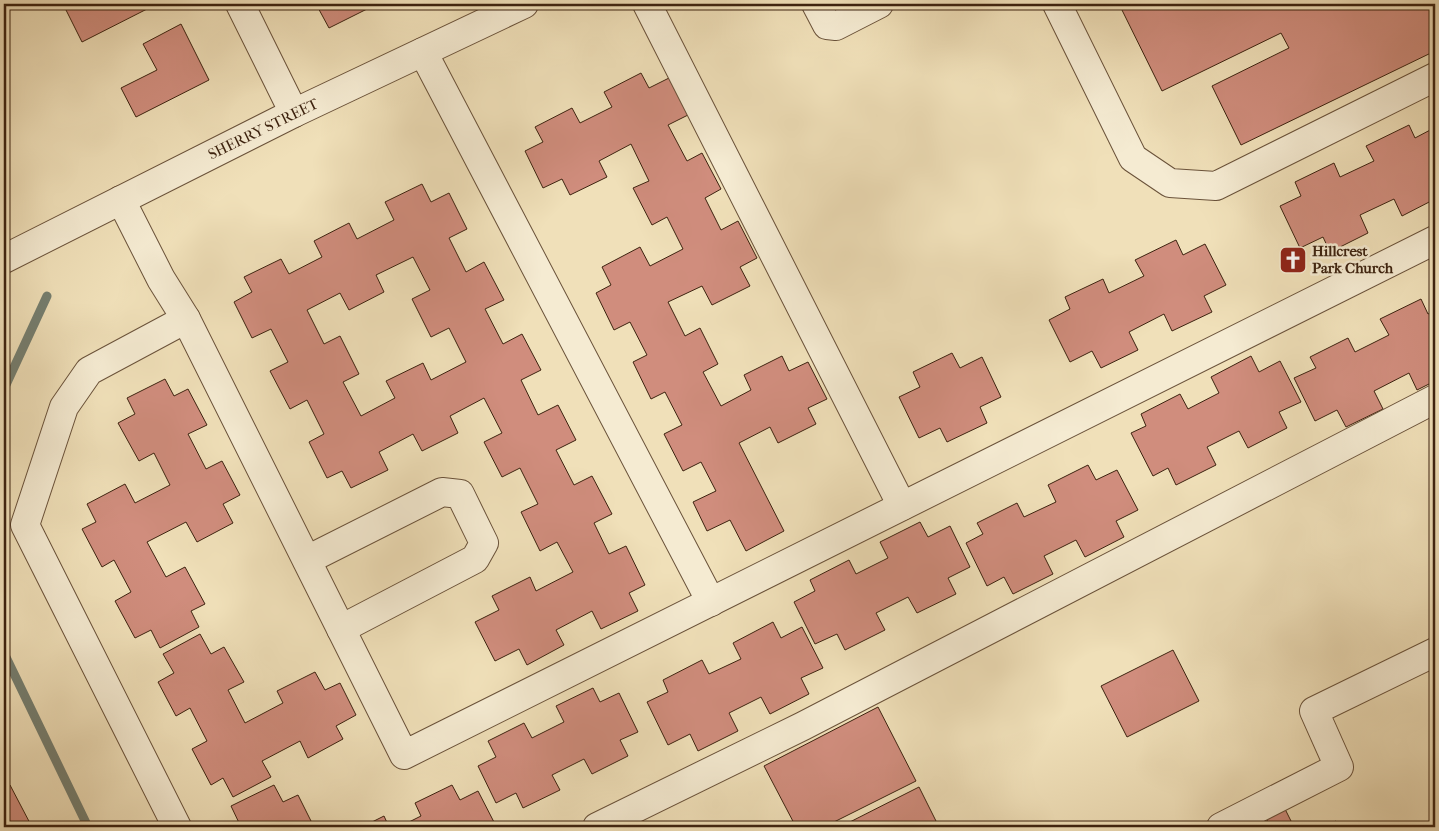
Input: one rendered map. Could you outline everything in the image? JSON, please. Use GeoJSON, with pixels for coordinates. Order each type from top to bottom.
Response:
{"type":"FeatureCollection","features":[{"type":"Feature","properties":{"kind":"street"},"geometry":{"type":"LineString","coordinates":[[240,4],[294,113]]}},
{"type":"Feature","properties":{"kind":"street","name":"SHERRY STREET"},"geometry":{"type":"LineString","coordinates":[[4,258],[294,113],[524,4]]}},
{"type":"Feature","properties":{"kind":"street"},"geometry":{"type":"LineString","coordinates":[[647,4],[902,506]]}},
{"type":"Feature","properties":{"kind":"street"},"geometry":{"type":"LineString","coordinates":[[816,4],[827,25],[836,26],[879,4]]}},
{"type":"Feature","properties":{"kind":"street"},"geometry":{"type":"LineString","coordinates":[[1057,4],[1133,158],[1170,183],[1216,186],[1435,77]]}},
{"type":"Feature","properties":{"kind":"street"},"geometry":{"type":"LineString","coordinates":[[423,52],[711,602]]}},
{"type":"Feature","properties":{"kind":"street"},"geometry":{"type":"LineString","coordinates":[[120,200],[186,319],[404,755],[1435,240]]}},
{"type":"Feature","properties":{"kind":"street"},"geometry":{"type":"LineString","coordinates":[[178,827],[25,525],[64,407],[89,371],[186,319]]}},
{"type":"Feature","properties":{"kind":"street"},"geometry":{"type":"LineString","coordinates":[[597,827],[821,717],[1435,399]]}},
{"type":"Feature","properties":{"kind":"street"},"geometry":{"type":"LineString","coordinates":[[307,560],[442,492],[460,494],[484,543],[475,559],[341,629]]}},
{"type":"Feature","properties":{"kind":"street"},"geometry":{"type":"LineString","coordinates":[[1221,827],[1340,767],[1314,711],[1435,652]]}},
{"type":"Feature","properties":{"kind":"building"},"geometry":{"type":"Polygon","coordinates":[[[63,4],[144,4],[147,9],[82,42],[63,4]]]}},
{"type":"Feature","properties":{"kind":"building"},"geometry":{"type":"Polygon","coordinates":[[[316,4],[377,4],[329,28],[316,4]]]}},
{"type":"Feature","properties":{"kind":"building"},"geometry":{"type":"Polygon","coordinates":[[[1119,4],[1429,4],[1435,16],[1435,51],[1241,145],[1212,86],[1289,48],[1281,33],[1162,91],[1119,4]]]}},
{"type":"Feature","properties":{"kind":"building"},"geometry":{"type":"Polygon","coordinates":[[[181,24],[209,80],[136,117],[121,88],[157,70],[143,44],[181,24]]]}},
{"type":"Feature","properties":{"kind":"building"},"geometry":{"type":"Polygon","coordinates":[[[641,73],[649,88],[669,78],[688,115],[668,125],[687,161],[702,153],[721,189],[705,198],[721,230],[738,221],[757,258],[740,267],[750,286],[712,305],[702,286],[668,302],[685,336],[700,328],[718,364],[703,372],[721,406],[751,390],[744,375],[782,356],[789,371],[808,362],[827,399],[808,408],[816,424],[778,443],[770,427],[739,443],[784,531],[746,551],[730,520],[707,531],[693,502],[716,491],[701,462],[683,471],[664,434],[682,425],[665,392],[651,399],[633,362],[647,355],[630,322],[614,330],[596,293],[611,285],[602,267],[640,247],[650,266],[683,249],[667,217],[652,225],[633,188],[649,181],[631,144],[599,161],[607,177],[570,195],[562,179],[543,188],[525,151],[543,142],[535,127],[572,108],[580,123],[612,107],[604,92],[641,73]]]}},
{"type":"Feature","properties":{"kind":"building"},"geometry":{"type":"Polygon","coordinates":[[[1409,125],[1415,138],[1434,128],[1435,130],[1435,199],[1402,216],[1394,199],[1360,215],[1368,233],[1330,252],[1323,237],[1300,248],[1280,206],[1301,196],[1295,182],[1334,163],[1340,177],[1374,161],[1366,146],[1409,125]]]}},
{"type":"Feature","properties":{"kind":"building"},"geometry":{"type":"Polygon","coordinates":[[[422,184],[431,202],[449,193],[467,229],[449,238],[466,272],[484,262],[504,300],[485,309],[503,344],[522,334],[541,370],[521,380],[538,415],[558,405],[576,440],[556,450],[574,485],[592,476],[612,514],[594,523],[609,554],[626,546],[645,585],[629,593],[638,611],[601,629],[592,611],[556,630],[564,645],[527,665],[519,649],[495,661],[475,622],[499,610],[492,596],[530,577],[536,591],[573,572],[557,542],[540,551],[521,512],[538,504],[520,468],[502,477],[484,442],[502,433],[484,398],[450,416],[458,433],[422,451],[413,434],[379,452],[388,470],[351,488],[342,471],[327,478],[309,442],[324,434],[307,400],[290,409],[270,371],[288,362],[271,329],[252,338],[234,302],[252,292],[244,277],[281,259],[289,274],[322,257],[314,241],[349,223],[357,239],[394,220],[385,202],[422,184]],[[413,257],[376,275],[384,292],[349,310],[340,293],[307,310],[324,344],[340,336],[359,374],[343,382],[361,416],[395,398],[386,381],[423,363],[431,380],[466,362],[449,328],[431,337],[412,299],[430,290],[413,257]]]}},
{"type":"Feature","properties":{"kind":"building"},"geometry":{"type":"Polygon","coordinates":[[[1176,240],[1183,255],[1205,244],[1226,285],[1204,296],[1212,312],[1172,331],[1164,314],[1129,332],[1138,350],[1101,368],[1092,351],[1070,362],[1049,320],[1070,309],[1065,297],[1103,279],[1109,293],[1144,276],[1135,260],[1176,240]]]}},
{"type":"Feature","properties":{"kind":"building"},"geometry":{"type":"Polygon","coordinates":[[[1421,299],[1428,314],[1435,311],[1435,381],[1417,390],[1409,373],[1374,391],[1383,409],[1346,427],[1337,410],[1315,421],[1294,378],[1316,368],[1310,357],[1348,338],[1355,352],[1389,335],[1380,319],[1421,299]]]}},
{"type":"Feature","properties":{"kind":"building"},"geometry":{"type":"Polygon","coordinates":[[[952,353],[960,368],[982,357],[1001,397],[980,407],[987,423],[947,442],[940,428],[919,438],[899,397],[920,387],[913,372],[952,353]]]}},
{"type":"Feature","properties":{"kind":"building"},"geometry":{"type":"Polygon","coordinates":[[[1251,356],[1259,372],[1280,361],[1301,402],[1279,412],[1287,428],[1248,448],[1239,431],[1207,447],[1216,465],[1176,485],[1168,468],[1153,476],[1131,433],[1146,426],[1141,414],[1180,394],[1188,409],[1219,393],[1211,377],[1251,356]]]}},
{"type":"Feature","properties":{"kind":"building"},"geometry":{"type":"Polygon","coordinates":[[[165,379],[174,396],[188,389],[207,425],[188,434],[206,469],[222,461],[240,495],[223,504],[233,523],[197,542],[186,522],[147,542],[166,577],[185,567],[205,604],[191,611],[199,627],[160,648],[151,630],[135,638],[115,601],[131,592],[114,560],[102,567],[82,529],[96,522],[87,504],[125,484],[135,503],[170,485],[154,453],[139,461],[118,423],[135,414],[127,398],[165,379]]]}},
{"type":"Feature","properties":{"kind":"building"},"geometry":{"type":"Polygon","coordinates":[[[1088,465],[1096,480],[1117,470],[1138,510],[1116,521],[1124,537],[1085,557],[1076,540],[1044,556],[1053,574],[1013,594],[1004,577],[987,586],[966,543],[983,534],[977,523],[1017,503],[1024,517],[1056,502],[1048,485],[1088,465]]]}},
{"type":"Feature","properties":{"kind":"building"},"geometry":{"type":"Polygon","coordinates":[[[920,522],[928,537],[950,526],[970,567],[948,578],[956,594],[917,613],[908,597],[876,613],[885,630],[845,650],[837,634],[815,644],[794,602],[815,591],[810,580],[849,560],[856,574],[888,558],[880,542],[920,522]]]}},
{"type":"Feature","properties":{"kind":"building"},"geometry":{"type":"Polygon","coordinates":[[[773,622],[781,638],[802,627],[823,668],[801,678],[809,694],[770,714],[761,697],[729,713],[738,731],[698,751],[690,734],[668,745],[647,702],[668,692],[663,680],[702,660],[709,674],[741,659],[733,643],[773,622]]]}},
{"type":"Feature","properties":{"kind":"building"},"geometry":{"type":"Polygon","coordinates":[[[200,634],[211,654],[224,647],[244,682],[228,690],[245,723],[283,703],[277,691],[315,672],[325,690],[340,683],[356,715],[336,726],[343,739],[308,758],[300,741],[262,761],[271,777],[233,797],[223,778],[211,785],[192,749],[207,741],[190,708],[176,716],[158,682],[174,673],[163,654],[200,634]]]}},
{"type":"Feature","properties":{"kind":"building"},"geometry":{"type":"Polygon","coordinates":[[[1173,650],[1199,701],[1127,737],[1101,686],[1173,650]]]}},
{"type":"Feature","properties":{"kind":"building"},"geometry":{"type":"Polygon","coordinates":[[[593,688],[600,702],[619,693],[638,732],[620,740],[628,756],[592,774],[584,759],[552,775],[560,790],[523,808],[516,793],[496,803],[478,766],[496,757],[488,741],[524,723],[532,738],[564,722],[556,706],[593,688]]]}},
{"type":"Feature","properties":{"kind":"building"},"geometry":{"type":"Polygon","coordinates":[[[878,707],[916,781],[824,827],[796,827],[764,766],[878,707]]]}},
{"type":"Feature","properties":{"kind":"building"},"geometry":{"type":"Polygon","coordinates":[[[10,785],[32,827],[4,827],[4,788],[10,785]]]}},
{"type":"Feature","properties":{"kind":"building"},"geometry":{"type":"Polygon","coordinates":[[[274,785],[283,802],[298,795],[314,827],[241,827],[231,806],[274,785]]]}},
{"type":"Feature","properties":{"kind":"building"},"geometry":{"type":"Polygon","coordinates":[[[452,785],[460,800],[478,791],[496,826],[399,827],[421,816],[415,803],[452,785]]]}},
{"type":"Feature","properties":{"kind":"building"},"geometry":{"type":"Polygon","coordinates":[[[919,787],[939,827],[840,827],[919,787]]]}},
{"type":"Feature","properties":{"kind":"building"},"geometry":{"type":"Polygon","coordinates":[[[1283,805],[1294,827],[1271,827],[1264,815],[1283,805]]]}},
{"type":"Feature","properties":{"kind":"building"},"geometry":{"type":"Polygon","coordinates":[[[384,816],[389,827],[362,827],[384,816]]]}},
{"type":"Feature","properties":{"kind":"building"},"geometry":{"type":"Polygon","coordinates":[[[1336,821],[1339,827],[1325,827],[1336,821]]]}},
{"type":"Feature","properties":{"kind":"waterway"},"geometry":{"type":"LineString","coordinates":[[4,389],[47,296]]}},
{"type":"Feature","properties":{"kind":"waterway"},"geometry":{"type":"LineString","coordinates":[[4,653],[88,827]]}},
{"type":"Feature","properties":{"kind":"place","name":"Hillcrest Park Church"},"geometry":{"type":"Point","coordinates":[1293,260]}}]}
